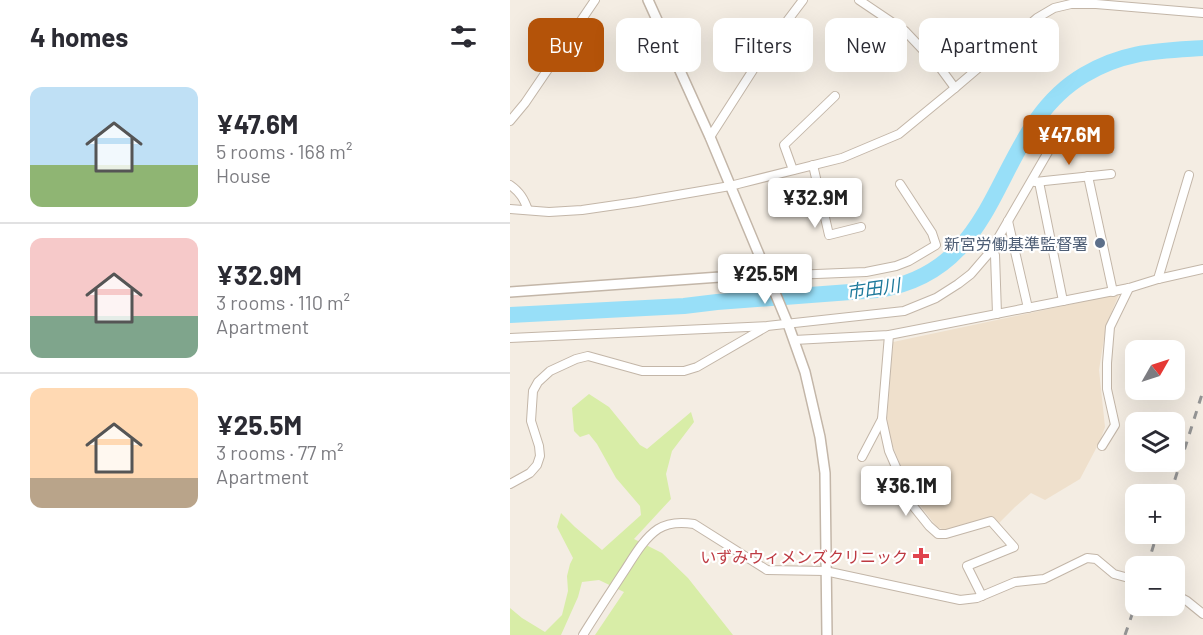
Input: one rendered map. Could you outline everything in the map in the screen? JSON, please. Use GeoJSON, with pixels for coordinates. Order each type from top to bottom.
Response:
{"type":"FeatureCollection","features":[{"type":"Feature","properties":{"kind":"street"},"geometry":{"type":"LineString","coordinates":[[510,122],[595,0]]}},
{"type":"Feature","properties":{"kind":"street"},"geometry":{"type":"LineString","coordinates":[[648,0],[710,137],[788,324],[805,372],[820,437],[825,473],[827,635]]}},
{"type":"Feature","properties":{"kind":"street"},"geometry":{"type":"LineString","coordinates":[[710,137],[769,45],[802,0]]}},
{"type":"Feature","properties":{"kind":"street"},"geometry":{"type":"LineString","coordinates":[[858,0],[905,31],[941,69],[955,88]]}},
{"type":"Feature","properties":{"kind":"street"},"geometry":{"type":"LineString","coordinates":[[510,209],[549,212],[582,210],[730,186],[842,158],[899,134],[1037,18],[1065,3],[1120,3],[1203,13]]}},
{"type":"Feature","properties":{"kind":"street"},"geometry":{"type":"LineString","coordinates":[[793,170],[784,145],[835,96]]}},
{"type":"Feature","properties":{"kind":"street"},"geometry":{"type":"LineString","coordinates":[[510,338],[767,326],[904,311],[936,298],[971,274],[990,252],[1067,123]]}},
{"type":"Feature","properties":{"kind":"street"},"geometry":{"type":"LineString","coordinates":[[813,165],[829,235],[861,227]]}},
{"type":"Feature","properties":{"kind":"street"},"geometry":{"type":"LineString","coordinates":[[1030,183],[1111,174]]}},
{"type":"Feature","properties":{"kind":"street"},"geometry":{"type":"LineString","coordinates":[[1158,279],[1189,175]]}},
{"type":"Feature","properties":{"kind":"street"},"geometry":{"type":"LineString","coordinates":[[1088,177],[1113,292]]}},
{"type":"Feature","properties":{"kind":"street"},"geometry":{"type":"LineString","coordinates":[[1039,182],[1063,301]]}},
{"type":"Feature","properties":{"kind":"street"},"geometry":{"type":"LineString","coordinates":[[510,292],[767,274],[866,272],[896,266],[936,245],[932,232],[900,184]]}},
{"type":"Feature","properties":{"kind":"street"},"geometry":{"type":"LineString","coordinates":[[510,185],[519,192],[528,210]]}},
{"type":"Feature","properties":{"kind":"street"},"geometry":{"type":"LineString","coordinates":[[1008,221],[1028,308]]}},
{"type":"Feature","properties":{"kind":"street"},"geometry":{"type":"LineString","coordinates":[[990,252],[995,255],[997,314]]}},
{"type":"Feature","properties":{"kind":"street"},"geometry":{"type":"LineString","coordinates":[[794,340],[889,335],[1113,292],[1203,269]]}},
{"type":"Feature","properties":{"kind":"street"},"geometry":{"type":"LineString","coordinates":[[1102,446],[1114,425],[1107,389],[1110,327],[1129,288]]}},
{"type":"Feature","properties":{"kind":"street"},"geometry":{"type":"LineString","coordinates":[[510,484],[530,473],[537,465],[540,456],[539,446],[531,421],[533,391],[538,382],[550,372],[576,359],[588,356],[642,371],[684,371],[697,367],[767,326]]}},
{"type":"Feature","properties":{"kind":"street"},"geometry":{"type":"LineString","coordinates":[[889,335],[882,419],[889,452],[913,507],[938,534],[946,534],[991,521],[1014,547],[967,566],[982,596]]}},
{"type":"Feature","properties":{"kind":"street"},"geometry":{"type":"LineString","coordinates":[[862,457],[882,419]]}},
{"type":"Feature","properties":{"kind":"street"},"geometry":{"type":"LineString","coordinates":[[582,635],[646,540],[659,528],[672,523],[694,524],[767,570],[825,571],[960,600],[982,596],[1016,582],[1044,579],[1087,558],[1096,559],[1114,574],[1125,577]]}},
{"type":"Feature","properties":{"kind":"street"},"geometry":{"type":"LineString","coordinates":[[1185,600],[1203,614]]}},
{"type":"Feature","properties":{"kind":"shaded area"},"geometry":{"type":"Polygon","coordinates":[[[1119,294],[1106,326],[1099,370],[1105,427],[1080,479],[1045,500],[1031,493],[999,523],[992,517],[950,529],[937,527],[914,498],[889,437],[887,418],[893,342],[1119,294]]]}},
{"type":"Feature","properties":{"kind":"green space"},"geometry":{"type":"Polygon","coordinates":[[[589,394],[609,407],[640,445],[647,449],[691,412],[694,422],[672,451],[666,474],[671,499],[634,539],[662,553],[688,578],[733,635],[595,635],[624,592],[599,580],[582,582],[578,597],[561,635],[510,635],[510,608],[545,632],[562,615],[568,591],[567,576],[573,558],[557,527],[561,513],[602,550],[641,515],[640,506],[616,478],[597,444],[589,434],[580,437],[574,431],[572,408],[589,394]]]}},
{"type":"Feature","properties":{"kind":"waterway","name":"市田川"},"geometry":{"type":"LineString","coordinates":[[510,315],[684,306],[877,290],[920,278],[951,256],[975,228],[1030,129],[1053,99],[1084,75],[1113,61],[1142,54],[1203,48]]}},
{"type":"Feature","properties":{"kind":"railway"},"geometry":{"type":"LineString","coordinates":[[1173,484],[1203,391]]}},
{"type":"Feature","properties":{"kind":"railway"},"geometry":{"type":"LineString","coordinates":[[1150,556],[1154,544]]}},
{"type":"Feature","properties":{"kind":"railway"},"geometry":{"type":"LineString","coordinates":[[1125,635],[1132,616]]}},
{"type":"Feature","properties":{"kind":"place","name":"新宮労働基準監督署"},"geometry":{"type":"Point","coordinates":[1100,243]}},
{"type":"Feature","properties":{"kind":"place","name":"いずみウィメンズクリニック"},"geometry":{"type":"Point","coordinates":[921,556]}}]}
